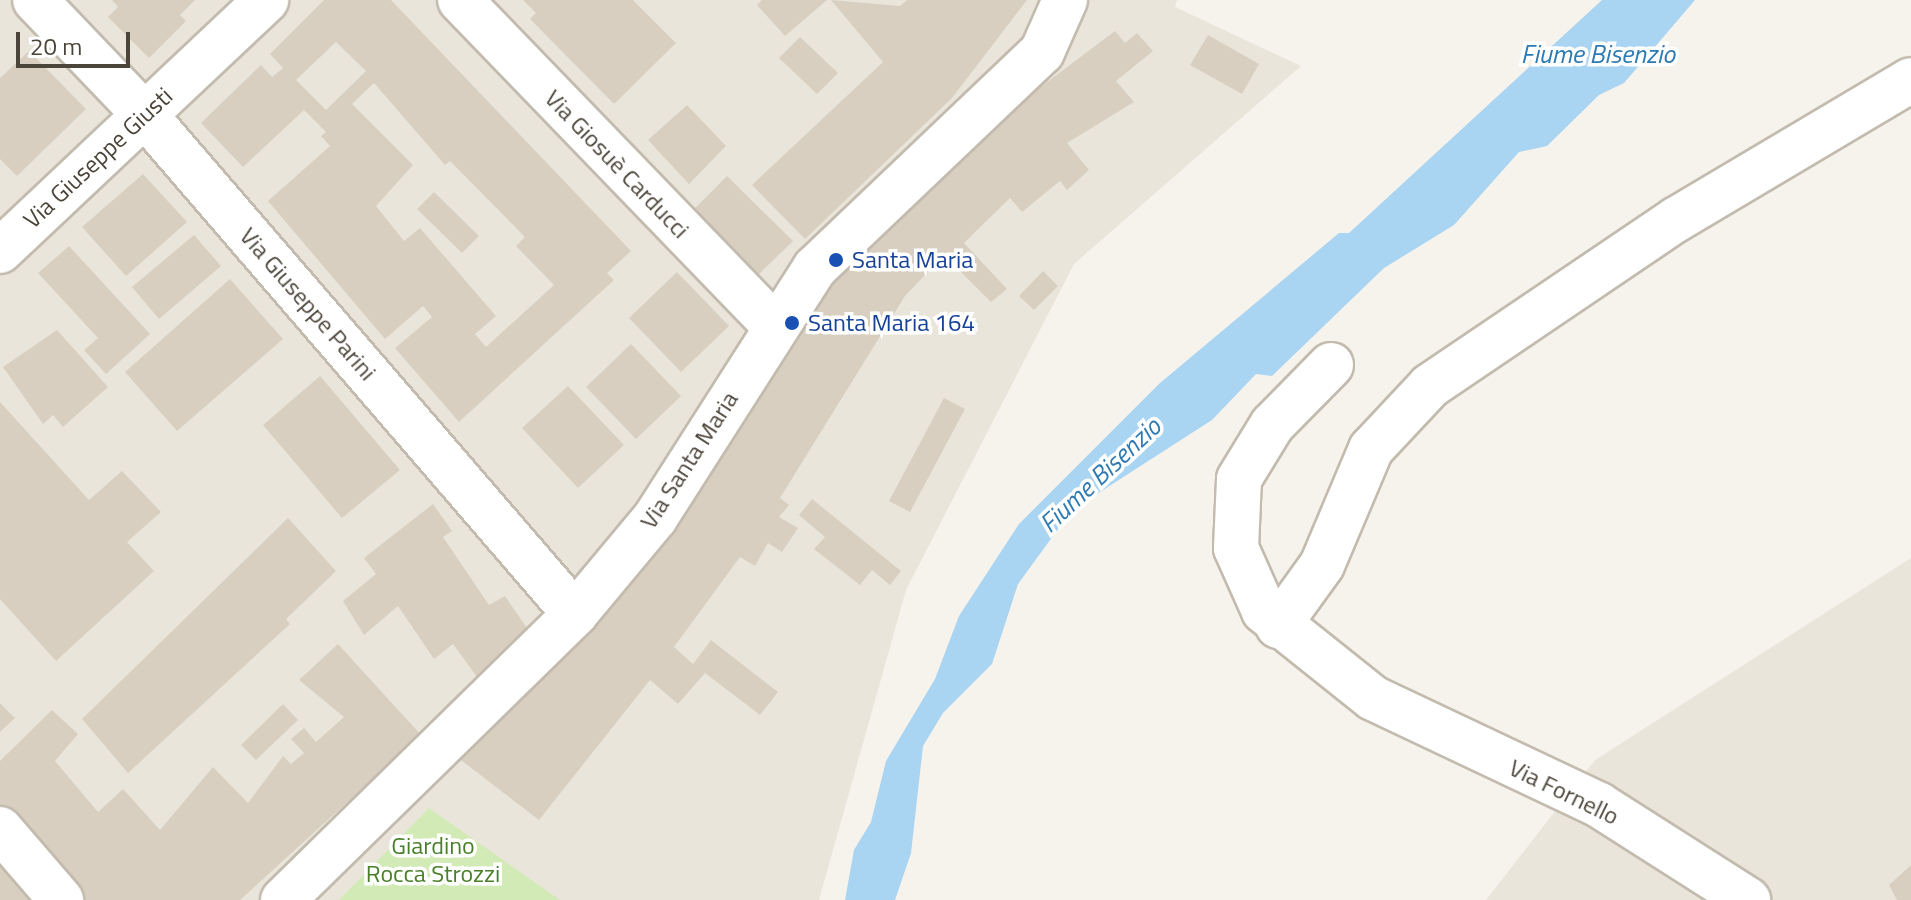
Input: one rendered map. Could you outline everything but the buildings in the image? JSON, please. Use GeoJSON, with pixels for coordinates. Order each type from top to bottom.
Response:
{"type":"FeatureCollection","features":[{"type":"Feature","properties":{"kind":"street","name":"Via Giuseppe Parini"},"geometry":{"type":"LineString","coordinates":[[35,0],[144,114],[575,614]]}},
{"type":"Feature","properties":{"kind":"street","name":"Via Giuseppe Giusti"},"geometry":{"type":"LineString","coordinates":[[0,251],[266,0]]}},
{"type":"Feature","properties":{"kind":"street","name":"Via Giosuè Carducci"},"geometry":{"type":"LineString","coordinates":[[460,0],[775,326]]}},
{"type":"Feature","properties":{"kind":"street","name":"Via Santa Maria"},"geometry":{"type":"LineString","coordinates":[[283,900],[575,614],[655,518],[775,326],[840,237],[1042,52],[1065,0]]}},
{"type":"Feature","properties":{"kind":"street"},"geometry":{"type":"LineString","coordinates":[[1278,626],[1322,565],[1371,449],[1430,386],[1677,219],[1911,80]]}},
{"type":"Feature","properties":{"kind":"street","name":"Via Fornello"},"geometry":{"type":"LineString","coordinates":[[1331,365],[1255,446],[1237,491],[1236,548],[1250,589],[1278,626],[1373,698],[1599,805],[1748,900]]}},
{"type":"Feature","properties":{"kind":"street"},"geometry":{"type":"LineString","coordinates":[[0,829],[61,900]]}},
{"type":"Feature","properties":{"kind":"shaded area"},"geometry":{"type":"Polygon","coordinates":[[[0,0],[1177,0],[1175,7],[1301,66],[1074,264],[906,590],[819,900],[0,900],[0,0]]]}},
{"type":"Feature","properties":{"kind":"shaded area"},"geometry":{"type":"Polygon","coordinates":[[[1911,558],[1911,900],[1486,900],[1595,760],[1911,558]]]}},
{"type":"Feature","properties":{"kind":"green space","name":"Giardino Rocca Strozzi"},"geometry":{"type":"Polygon","coordinates":[[[429,808],[560,900],[339,900],[429,808]]]}},
{"type":"Feature","properties":{"kind":"water","name":"Fiume Bisenzio"},"geometry":{"type":"Polygon","coordinates":[[[1602,0],[1695,0],[1624,83],[1599,95],[1547,146],[1519,152],[1454,225],[1384,268],[1272,376],[1256,374],[1212,420],[1072,510],[1018,584],[992,664],[943,713],[923,746],[911,853],[895,900],[845,900],[854,850],[871,822],[886,761],[935,679],[959,616],[1019,524],[1160,383],[1339,233],[1349,233],[1602,0]]]}},
{"type":"Feature","properties":{"kind":"place","name":"Santa Maria"},"geometry":{"type":"Point","coordinates":[836,260]}},
{"type":"Feature","properties":{"kind":"place","name":"Santa Maria 164"},"geometry":{"type":"Point","coordinates":[792,323]}}]}
